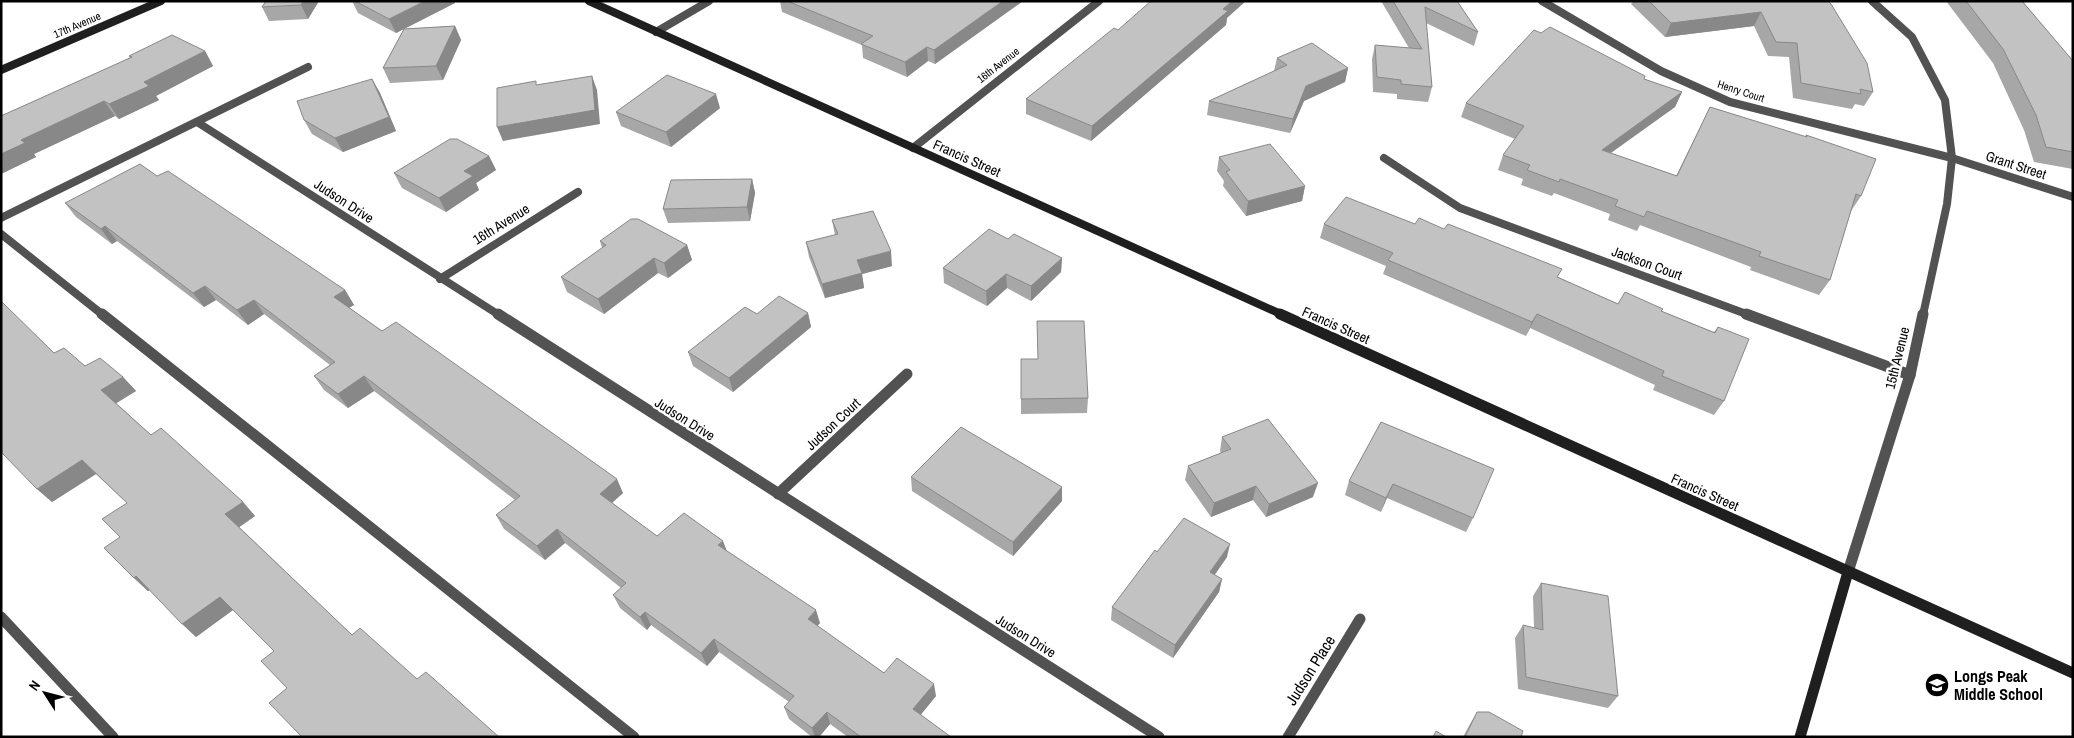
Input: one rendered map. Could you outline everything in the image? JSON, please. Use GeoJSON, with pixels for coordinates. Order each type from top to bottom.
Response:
{"type":"FeatureCollection","features":[{"type":"Feature","properties":{"kind":"street","name":"17th Avenue"},"geometry":{"type":"LineString","coordinates":[[1,70],[161,1]]}},
{"type":"Feature","properties":{"kind":"street","name":"Francis Street"},"geometry":{"type":"LineString","coordinates":[[589,1],[2073,673]]}},
{"type":"Feature","properties":{"kind":"street"},"geometry":{"type":"LineString","coordinates":[[656,32],[709,1]]}},
{"type":"Feature","properties":{"kind":"street","name":"16th Avenue"},"geometry":{"type":"LineString","coordinates":[[913,148],[1099,1]]}},
{"type":"Feature","properties":{"kind":"street","name":"Henry Court"},"geometry":{"type":"LineString","coordinates":[[1542,1],[1661,71],[1730,102],[1952,158]]}},
{"type":"Feature","properties":{"kind":"street","name":"15th Avenue"},"geometry":{"type":"LineString","coordinates":[[1800,737],[1848,572],[1910,375],[1947,204],[1952,158],[1945,100],[1912,36],[1872,1]]}},
{"type":"Feature","properties":{"kind":"street"},"geometry":{"type":"LineString","coordinates":[[1,218],[308,67]]}},
{"type":"Feature","properties":{"kind":"street","name":"Judson Drive"},"geometry":{"type":"LineString","coordinates":[[197,122],[1159,737]]}},
{"type":"Feature","properties":{"kind":"street","name":"Jackson Court"},"geometry":{"type":"LineString","coordinates":[[1384,158],[1460,208],[1910,375]]}},
{"type":"Feature","properties":{"kind":"street","name":"Grant Street"},"geometry":{"type":"LineString","coordinates":[[1952,158],[2073,197]]}},
{"type":"Feature","properties":{"kind":"street","name":"16th Avenue"},"geometry":{"type":"LineString","coordinates":[[440,279],[578,192]]}},
{"type":"Feature","properties":{"kind":"street"},"geometry":{"type":"LineString","coordinates":[[1,234],[634,737]]}},
{"type":"Feature","properties":{"kind":"street","name":"Judson Court"},"geometry":{"type":"LineString","coordinates":[[778,494],[907,374]]}},
{"type":"Feature","properties":{"kind":"street"},"geometry":{"type":"LineString","coordinates":[[1,617],[113,737]]}},
{"type":"Feature","properties":{"kind":"street","name":"Judson Place"},"geometry":{"type":"LineString","coordinates":[[1288,737],[1360,619]]}},
{"type":"Feature","properties":{"kind":"building"},"geometry":{"type":"Polygon","coordinates":[[[266,1],[303,1],[301,5],[262,7],[266,1]]]}},
{"type":"Feature","properties":{"kind":"building"},"geometry":{"type":"Polygon","coordinates":[[[355,1],[425,1],[389,19],[355,1]]]}},
{"type":"Feature","properties":{"kind":"building"},"geometry":{"type":"Polygon","coordinates":[[[787,1],[1003,1],[934,50],[927,47],[905,62],[861,44],[873,36],[787,1]]]}},
{"type":"Feature","properties":{"kind":"building"},"geometry":{"type":"Polygon","coordinates":[[[1151,1],[1232,1],[1223,9],[1228,11],[1092,126],[1026,99],[1114,28],[1118,30],[1151,1]]]}},
{"type":"Feature","properties":{"kind":"building"},"geometry":{"type":"Polygon","coordinates":[[[1393,1],[1457,1],[1478,32],[1425,7],[1432,87],[1401,84],[1401,80],[1377,77],[1375,45],[1422,49],[1393,1]]]}},
{"type":"Feature","properties":{"kind":"building"},"geometry":{"type":"Polygon","coordinates":[[[1649,1],[1828,1],[1867,63],[1873,92],[1860,89],[1861,94],[1801,83],[1797,43],[1776,42],[1761,12],[1671,23],[1649,1]]]}},
{"type":"Feature","properties":{"kind":"building"},"geometry":{"type":"Polygon","coordinates":[[[1966,1],[2022,1],[2073,61],[2073,152],[2046,147],[2036,115],[2003,49],[1966,1]]]}},
{"type":"Feature","properties":{"kind":"building"},"geometry":{"type":"Polygon","coordinates":[[[455,26],[436,66],[383,68],[404,29],[455,26]]]}},
{"type":"Feature","properties":{"kind":"building"},"geometry":{"type":"Polygon","coordinates":[[[1550,27],[1645,76],[1644,79],[1682,92],[1602,150],[1677,176],[1710,107],[1807,137],[1806,135],[1876,159],[1861,196],[1856,194],[1830,280],[1759,256],[1761,252],[1647,211],[1644,217],[1615,206],[1618,200],[1560,179],[1559,182],[1527,170],[1530,165],[1503,155],[1524,126],[1466,103],[1534,30],[1541,33],[1550,27]]]}},
{"type":"Feature","properties":{"kind":"building"},"geometry":{"type":"Polygon","coordinates":[[[172,35],[205,51],[144,82],[149,86],[109,104],[104,101],[21,140],[25,143],[1,154],[1,116],[132,57],[129,56],[172,35]]]}},
{"type":"Feature","properties":{"kind":"building"},"geometry":{"type":"Polygon","coordinates":[[[1312,43],[1348,68],[1306,86],[1293,119],[1209,101],[1287,65],[1277,58],[1312,43]]]}},
{"type":"Feature","properties":{"kind":"building"},"geometry":{"type":"Polygon","coordinates":[[[667,75],[716,94],[666,132],[616,112],[667,75]]]}},
{"type":"Feature","properties":{"kind":"building"},"geometry":{"type":"Polygon","coordinates":[[[592,76],[595,110],[497,127],[497,88],[536,81],[536,85],[592,76]]]}},
{"type":"Feature","properties":{"kind":"building"},"geometry":{"type":"Polygon","coordinates":[[[372,79],[389,117],[335,138],[304,120],[297,101],[372,79]]]}},
{"type":"Feature","properties":{"kind":"building"},"geometry":{"type":"Polygon","coordinates":[[[450,139],[457,139],[489,156],[464,171],[473,176],[439,198],[394,173],[450,139]]]}},
{"type":"Feature","properties":{"kind":"building"},"geometry":{"type":"Polygon","coordinates":[[[1270,144],[1305,186],[1248,201],[1226,172],[1230,170],[1219,157],[1270,144]]]}},
{"type":"Feature","properties":{"kind":"building"},"geometry":{"type":"Polygon","coordinates":[[[140,164],[157,176],[168,171],[345,290],[334,297],[382,331],[396,322],[617,479],[600,494],[657,536],[684,513],[723,541],[718,545],[816,610],[808,619],[884,673],[897,658],[934,684],[913,709],[951,737],[861,737],[827,712],[812,728],[784,707],[794,696],[714,639],[701,653],[645,612],[640,617],[613,595],[626,583],[557,529],[537,546],[496,515],[520,496],[364,376],[338,394],[314,376],[335,362],[254,300],[237,310],[205,286],[193,293],[105,226],[101,229],[65,203],[140,164]]]}},
{"type":"Feature","properties":{"kind":"building"},"geometry":{"type":"Polygon","coordinates":[[[752,179],[747,207],[663,209],[671,180],[752,179]]]}},
{"type":"Feature","properties":{"kind":"building"},"geometry":{"type":"Polygon","coordinates":[[[1346,197],[1415,224],[1419,218],[1444,229],[1448,224],[1562,269],[1557,277],[1618,304],[1625,292],[1663,309],[1661,311],[1715,333],[1718,327],[1749,339],[1724,401],[1662,376],[1664,371],[1537,314],[1532,322],[1388,260],[1393,253],[1324,224],[1346,197]]]}},
{"type":"Feature","properties":{"kind":"building"},"geometry":{"type":"Polygon","coordinates":[[[873,211],[891,251],[857,260],[862,273],[822,284],[806,242],[838,234],[832,220],[873,211]]]}},
{"type":"Feature","properties":{"kind":"building"},"geometry":{"type":"Polygon","coordinates":[[[631,219],[638,219],[687,245],[664,263],[654,258],[598,299],[561,277],[606,245],[600,241],[631,219]]]}},
{"type":"Feature","properties":{"kind":"building"},"geometry":{"type":"Polygon","coordinates":[[[989,229],[1008,239],[1014,234],[1062,258],[1031,286],[1006,274],[986,291],[943,268],[989,229]]]}},
{"type":"Feature","properties":{"kind":"building"},"geometry":{"type":"Polygon","coordinates":[[[779,296],[808,313],[729,378],[688,352],[745,307],[757,314],[779,296]]]}},
{"type":"Feature","properties":{"kind":"building"},"geometry":{"type":"Polygon","coordinates":[[[1,302],[54,353],[64,348],[85,366],[100,358],[123,377],[101,390],[151,435],[161,428],[243,502],[225,514],[352,635],[360,628],[417,679],[426,672],[499,737],[302,737],[269,703],[287,688],[261,661],[274,651],[220,597],[182,624],[136,576],[134,578],[104,548],[120,537],[102,519],[127,503],[82,460],[37,489],[1,452],[1,302]]]}},
{"type":"Feature","properties":{"kind":"building"},"geometry":{"type":"Polygon","coordinates":[[[1037,321],[1084,321],[1088,398],[1021,399],[1021,359],[1038,359],[1037,321]]]}},
{"type":"Feature","properties":{"kind":"building"},"geometry":{"type":"Polygon","coordinates":[[[1268,419],[1318,483],[1269,504],[1256,486],[1214,503],[1188,466],[1231,449],[1222,437],[1268,419]]]}},
{"type":"Feature","properties":{"kind":"building"},"geometry":{"type":"Polygon","coordinates":[[[1381,422],[1494,469],[1473,518],[1393,484],[1386,498],[1349,481],[1381,422]]]}},
{"type":"Feature","properties":{"kind":"building"},"geometry":{"type":"Polygon","coordinates":[[[961,427],[1062,487],[1013,542],[911,477],[961,427]]]}},
{"type":"Feature","properties":{"kind":"building"},"geometry":{"type":"Polygon","coordinates":[[[1184,518],[1230,544],[1210,572],[1222,579],[1175,645],[1112,607],[1155,550],[1157,552],[1184,518]]]}},
{"type":"Feature","properties":{"kind":"building"},"geometry":{"type":"Polygon","coordinates":[[[1541,583],[1608,596],[1618,696],[1526,677],[1523,625],[1543,630],[1541,583]]]}},
{"type":"Feature","properties":{"kind":"building"},"geometry":{"type":"Polygon","coordinates":[[[1477,712],[1489,712],[1523,731],[1521,737],[1465,737],[1477,712]]]}},
{"type":"Feature","properties":{"kind":"building"},"geometry":{"type":"Polygon","coordinates":[[[1436,731],[1446,737],[1433,737],[1436,731]]]}},
{"type":"Feature","properties":{"kind":"place","name":"Longs Peak Middle School"},"geometry":{"type":"Point","coordinates":[1937,685]}}]}
